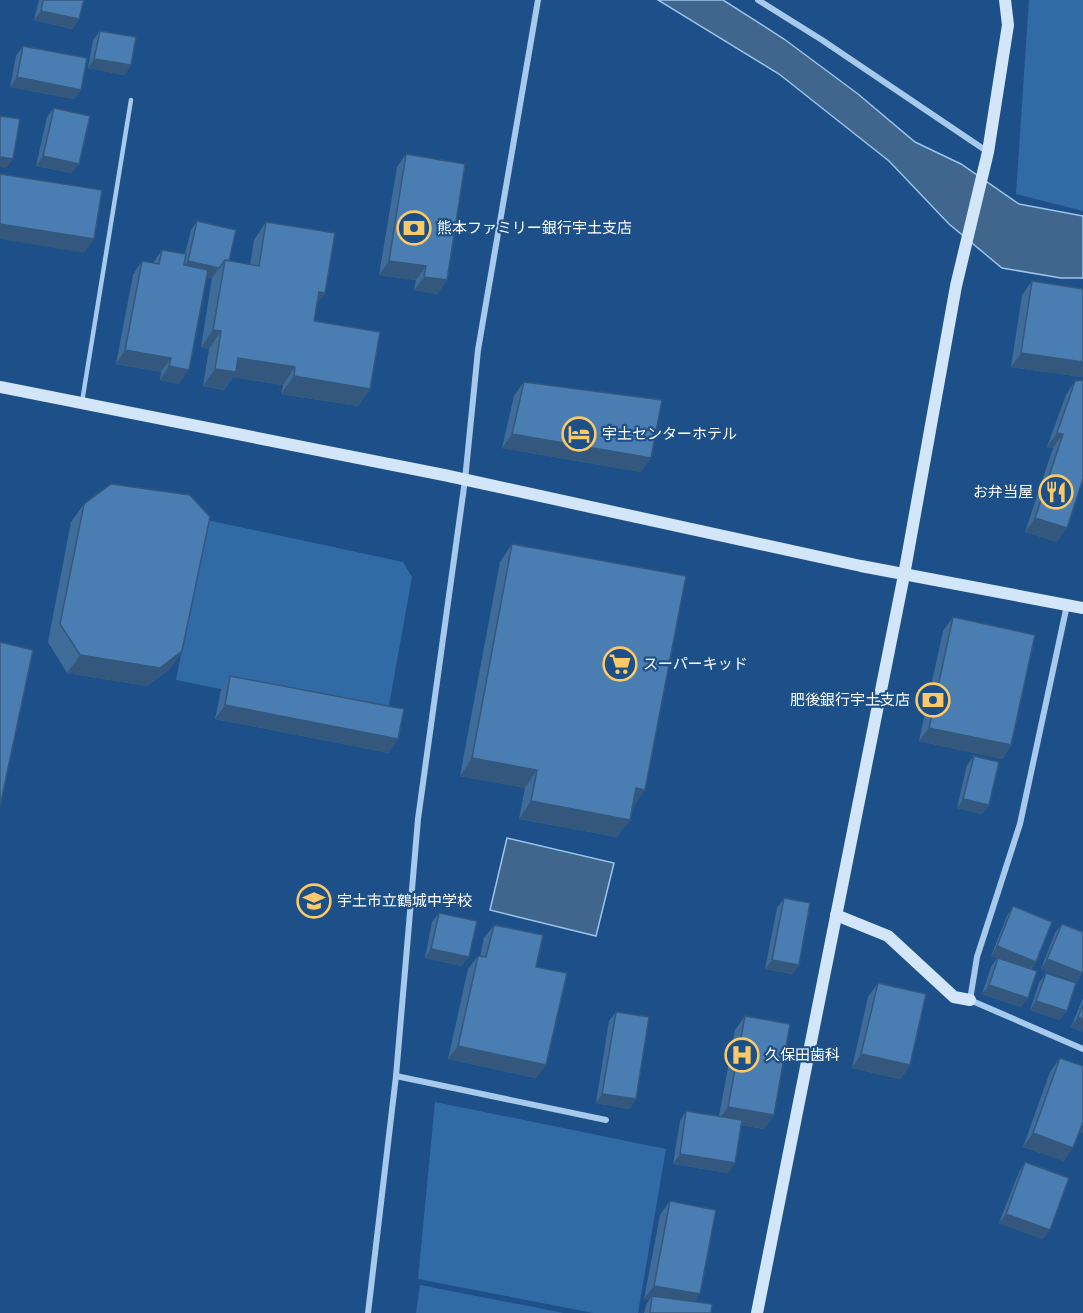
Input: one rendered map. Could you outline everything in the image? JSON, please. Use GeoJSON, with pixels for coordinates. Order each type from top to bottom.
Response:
{"type":"FeatureCollection","features":[{"type":"Feature","properties":{"kind":"street"},"geometry":{"type":"LineString","coordinates":[[368,1313],[396,1076],[418,819],[465,480],[478,350],[538,0]]}},
{"type":"Feature","properties":{"kind":"street"},"geometry":{"type":"LineString","coordinates":[[758,0],[822,40],[988,152]]}},
{"type":"Feature","properties":{"kind":"street"},"geometry":{"type":"LineString","coordinates":[[757,1313],[904,574],[956,286],[988,152],[1008,25],[1005,0]]}},
{"type":"Feature","properties":{"kind":"street"},"geometry":{"type":"LineString","coordinates":[[0,387],[465,480],[904,574],[1083,608]]}},
{"type":"Feature","properties":{"kind":"street"},"geometry":{"type":"LineString","coordinates":[[970,1000],[977,957],[1020,824],[1067,604]]}},
{"type":"Feature","properties":{"kind":"street"},"geometry":{"type":"LineString","coordinates":[[836,915],[888,936],[954,997],[970,1000],[1083,1049]]}},
{"type":"Feature","properties":{"kind":"street"},"geometry":{"type":"LineString","coordinates":[[396,1076],[606,1120]]}},
{"type":"Feature","properties":{"kind":"lane"},"geometry":{"type":"LineString","coordinates":[[82,404],[131,100]]}},
{"type":"Feature","properties":{"kind":"shaded area"},"geometry":{"type":"Polygon","coordinates":[[[658,0],[723,0],[784,39],[858,94],[915,142],[961,164],[1019,204],[1083,216],[1083,278],[1061,278],[1002,268],[949,224],[889,161],[779,74],[658,0]]]}},
{"type":"Feature","properties":{"kind":"shaded area"},"geometry":{"type":"Polygon","coordinates":[[[1029,0],[1083,0],[1083,211],[1016,194],[1029,0]]]}},
{"type":"Feature","properties":{"kind":"shaded area"},"geometry":{"type":"Polygon","coordinates":[[[207,520],[403,562],[412,577],[386,722],[176,680],[207,520]]]}},
{"type":"Feature","properties":{"kind":"shaded area"},"geometry":{"type":"Polygon","coordinates":[[[507,838],[614,863],[596,936],[490,910],[507,838]]]}},
{"type":"Feature","properties":{"kind":"shaded area"},"geometry":{"type":"Polygon","coordinates":[[[435,1102],[666,1149],[638,1313],[593,1313],[418,1279],[435,1102]]]}},
{"type":"Feature","properties":{"kind":"shaded area"},"geometry":{"type":"Polygon","coordinates":[[[420,1285],[564,1313],[416,1313],[420,1285]]]}},
{"type":"Feature","properties":{"kind":"building"},"geometry":{"type":"Polygon","coordinates":[[[43,0],[84,0],[79,19],[41,11],[43,0]]]}},
{"type":"Feature","properties":{"kind":"building"},"geometry":{"type":"Polygon","coordinates":[[[100,31],[136,37],[131,65],[94,59],[100,31]]]}},
{"type":"Feature","properties":{"kind":"building"},"geometry":{"type":"Polygon","coordinates":[[[23,46],[87,58],[81,90],[17,77],[23,46]]]}},
{"type":"Feature","properties":{"kind":"building"},"geometry":{"type":"Polygon","coordinates":[[[54,108],[90,116],[79,164],[43,156],[54,108]]]}},
{"type":"Feature","properties":{"kind":"building"},"geometry":{"type":"Polygon","coordinates":[[[0,116],[20,119],[13,159],[0,157],[0,116]]]}},
{"type":"Feature","properties":{"kind":"building"},"geometry":{"type":"Polygon","coordinates":[[[406,154],[465,164],[447,280],[424,277],[426,266],[389,261],[406,154]]]}},
{"type":"Feature","properties":{"kind":"building"},"geometry":{"type":"Polygon","coordinates":[[[0,174],[102,190],[94,239],[0,224],[0,174]]]}},
{"type":"Feature","properties":{"kind":"building"},"geometry":{"type":"Polygon","coordinates":[[[197,221],[236,230],[229,261],[225,260],[219,268],[188,261],[197,221]]]}},
{"type":"Feature","properties":{"kind":"building"},"geometry":{"type":"Polygon","coordinates":[[[266,222],[335,233],[325,293],[319,292],[314,321],[380,332],[370,389],[294,376],[295,367],[238,358],[236,372],[215,369],[221,331],[213,330],[225,260],[259,266],[266,222]]]}},
{"type":"Feature","properties":{"kind":"building"},"geometry":{"type":"Polygon","coordinates":[[[162,250],[186,254],[184,265],[208,270],[189,370],[169,366],[171,358],[125,350],[142,261],[159,264],[162,250]]]}},
{"type":"Feature","properties":{"kind":"building"},"geometry":{"type":"Polygon","coordinates":[[[1032,281],[1083,289],[1083,362],[1021,353],[1032,281]]]}},
{"type":"Feature","properties":{"kind":"building"},"geometry":{"type":"Polygon","coordinates":[[[1083,380],[1083,479],[1067,528],[1035,518],[1063,434],[1057,433],[1075,381],[1083,380]]]}},
{"type":"Feature","properties":{"kind":"building"},"geometry":{"type":"Polygon","coordinates":[[[524,382],[662,400],[651,458],[512,434],[524,382]]]}},
{"type":"Feature","properties":{"kind":"building"},"geometry":{"type":"Polygon","coordinates":[[[111,484],[190,495],[210,517],[182,651],[160,668],[80,655],[60,624],[84,504],[111,484]]]}},
{"type":"Feature","properties":{"kind":"building"},"geometry":{"type":"Polygon","coordinates":[[[512,544],[686,576],[645,790],[636,788],[630,820],[531,801],[537,770],[472,758],[512,544]]]}},
{"type":"Feature","properties":{"kind":"building"},"geometry":{"type":"Polygon","coordinates":[[[953,617],[1035,635],[1011,745],[929,728],[953,617]]]}},
{"type":"Feature","properties":{"kind":"building"},"geometry":{"type":"Polygon","coordinates":[[[0,642],[33,650],[0,806],[0,642]]]}},
{"type":"Feature","properties":{"kind":"building"},"geometry":{"type":"Polygon","coordinates":[[[230,676],[404,709],[398,739],[225,705],[230,676]]]}},
{"type":"Feature","properties":{"kind":"building"},"geometry":{"type":"Polygon","coordinates":[[[974,756],[999,762],[989,805],[963,799],[974,756]]]}},
{"type":"Feature","properties":{"kind":"building"},"geometry":{"type":"Polygon","coordinates":[[[784,898],[810,903],[799,965],[772,960],[784,898]]]}},
{"type":"Feature","properties":{"kind":"building"},"geometry":{"type":"Polygon","coordinates":[[[1013,906],[1052,922],[1036,962],[997,946],[1013,906]]]}},
{"type":"Feature","properties":{"kind":"building"},"geometry":{"type":"Polygon","coordinates":[[[439,913],[477,921],[469,957],[431,949],[439,913]]]}},
{"type":"Feature","properties":{"kind":"building"},"geometry":{"type":"Polygon","coordinates":[[[1062,924],[1083,932],[1083,973],[1047,959],[1062,924]]]}},
{"type":"Feature","properties":{"kind":"building"},"geometry":{"type":"Polygon","coordinates":[[[494,925],[543,935],[536,967],[567,973],[546,1065],[458,1046],[478,956],[486,957],[494,925]]]}},
{"type":"Feature","properties":{"kind":"building"},"geometry":{"type":"Polygon","coordinates":[[[998,958],[1037,971],[1028,998],[989,985],[998,958]]]}},
{"type":"Feature","properties":{"kind":"building"},"geometry":{"type":"Polygon","coordinates":[[[1046,973],[1076,983],[1067,1011],[1036,1001],[1046,973]]]}},
{"type":"Feature","properties":{"kind":"building"},"geometry":{"type":"Polygon","coordinates":[[[878,983],[926,994],[910,1065],[861,1054],[878,983]]]}},
{"type":"Feature","properties":{"kind":"building"},"geometry":{"type":"Polygon","coordinates":[[[1083,1005],[1083,1019],[1078,1017],[1083,1005]]]}},
{"type":"Feature","properties":{"kind":"building"},"geometry":{"type":"Polygon","coordinates":[[[616,1012],[649,1017],[636,1099],[602,1094],[616,1012]]]}},
{"type":"Feature","properties":{"kind":"building"},"geometry":{"type":"Polygon","coordinates":[[[745,1016],[790,1024],[774,1115],[728,1107],[745,1016]]]}},
{"type":"Feature","properties":{"kind":"building"},"geometry":{"type":"Polygon","coordinates":[[[1060,1058],[1083,1066],[1083,1122],[1073,1148],[1033,1133],[1060,1058]]]}},
{"type":"Feature","properties":{"kind":"building"},"geometry":{"type":"Polygon","coordinates":[[[686,1111],[742,1120],[735,1163],[680,1154],[686,1111]]]}},
{"type":"Feature","properties":{"kind":"building"},"geometry":{"type":"Polygon","coordinates":[[[1025,1162],[1069,1178],[1050,1230],[1006,1214],[1025,1162]]]}},
{"type":"Feature","properties":{"kind":"building"},"geometry":{"type":"Polygon","coordinates":[[[670,1201],[716,1210],[700,1294],[654,1286],[670,1201]]]}},
{"type":"Feature","properties":{"kind":"building"},"geometry":{"type":"Polygon","coordinates":[[[652,1296],[712,1304],[711,1313],[650,1313],[652,1296]]]}},
{"type":"Feature","properties":{"kind":"place","name":"熊本ファミリー銀行宇土支店"},"geometry":{"type":"Point","coordinates":[414,228]}},
{"type":"Feature","properties":{"kind":"place","name":"宇土センターホテル"},"geometry":{"type":"Point","coordinates":[579,434]}},
{"type":"Feature","properties":{"kind":"place","name":"お弁当屋"},"geometry":{"type":"Point","coordinates":[1056,492]}},
{"type":"Feature","properties":{"kind":"place","name":"スーパーキッド"},"geometry":{"type":"Point","coordinates":[620,664]}},
{"type":"Feature","properties":{"kind":"place","name":"肥後銀行宇土支店"},"geometry":{"type":"Point","coordinates":[933,700]}},
{"type":"Feature","properties":{"kind":"place","name":"宇土市立鶴城中学校"},"geometry":{"type":"Point","coordinates":[314,901]}},
{"type":"Feature","properties":{"kind":"place","name":"久保田歯科"},"geometry":{"type":"Point","coordinates":[742,1055]}}]}
